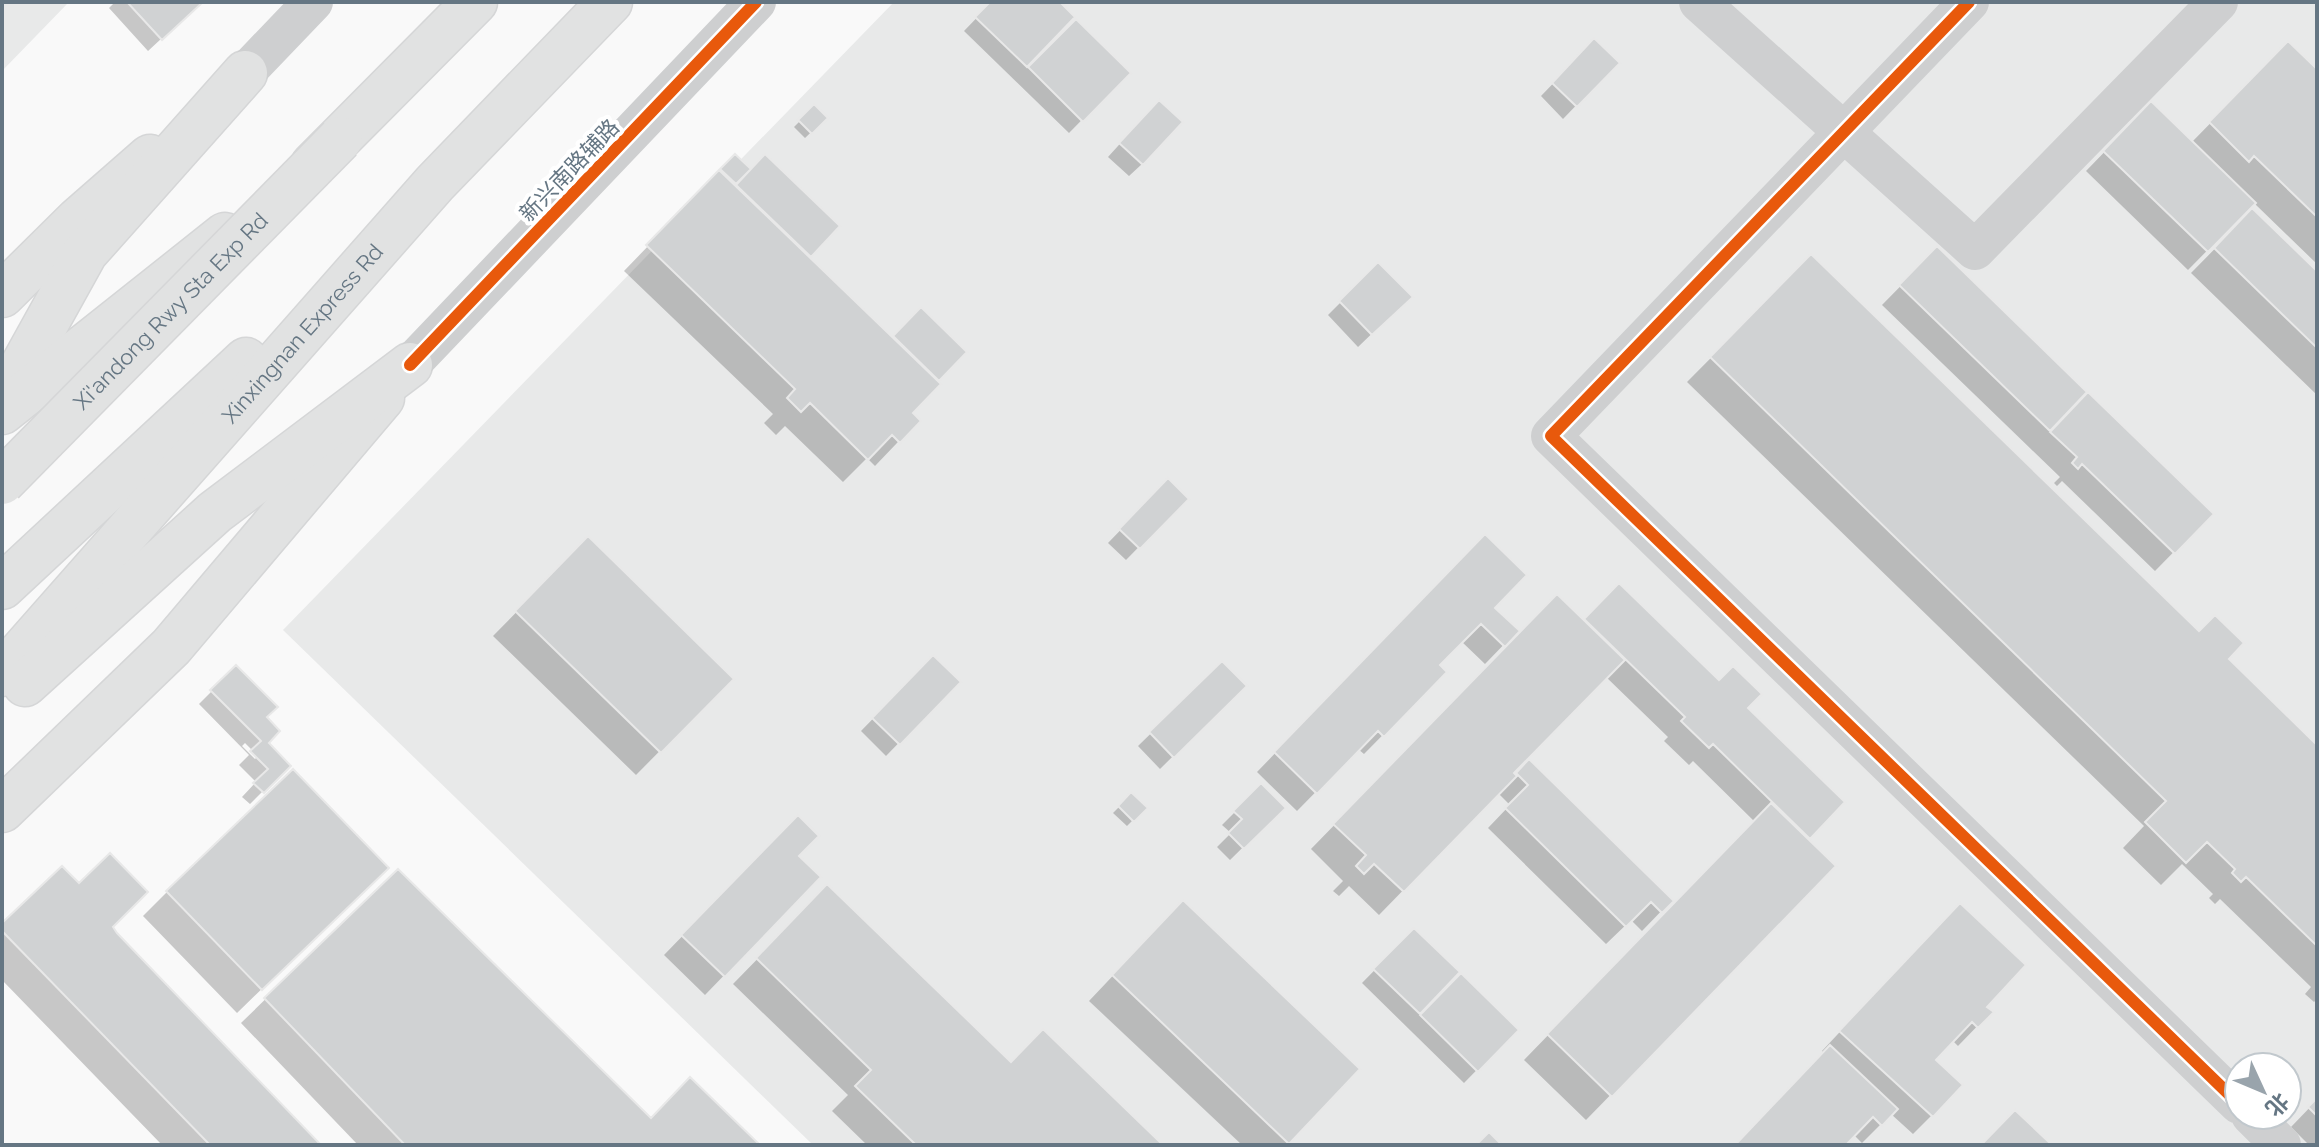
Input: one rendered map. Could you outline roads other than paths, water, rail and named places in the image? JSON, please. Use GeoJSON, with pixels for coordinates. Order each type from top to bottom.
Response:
{"type":"FeatureCollection","features":[{"type":"Feature","properties":{"kind":"main road"},"geometry":{"type":"LineString","coordinates":[[2,412],[321,158],[475,2]]}},
{"type":"Feature","properties":{"kind":"main road","name":"Xinxingnan Express Rd"},"geometry":{"type":"LineString","coordinates":[[2,674],[435,183],[610,2]]}},
{"type":"Feature","properties":{"kind":"main road"},"geometry":{"type":"LineString","coordinates":[[2,295],[78,220],[245,73]]}},
{"type":"Feature","properties":{"kind":"main road"},"geometry":{"type":"LineString","coordinates":[[2,403],[85,253],[245,73]]}},
{"type":"Feature","properties":{"kind":"main road","name":"Xi'andong Rwy Sta Exp Rd"},"geometry":{"type":"LineString","coordinates":[[2,482],[340,139]]}},
{"type":"Feature","properties":{"kind":"main road"},"geometry":{"type":"LineString","coordinates":[[2,587],[435,183]]}},
{"type":"Feature","properties":{"kind":"main road"},"geometry":{"type":"LineString","coordinates":[[2,704],[215,512],[410,365]]}},
{"type":"Feature","properties":{"kind":"main road"},"geometry":{"type":"LineString","coordinates":[[2,810],[171,647],[410,365]]}},
{"type":"Feature","properties":{"kind":"street"},"geometry":{"type":"LineString","coordinates":[[245,73],[313,2]]}},
{"type":"Feature","properties":{"kind":"street","name":"新兴南路辅路"},"geometry":{"type":"LineString","coordinates":[[410,365],[756,2]]}},
{"type":"Feature","properties":{"kind":"street"},"geometry":{"type":"LineString","coordinates":[[1699,2],[1975,250],[2218,2]]}},
{"type":"Feature","properties":{"kind":"street"},"geometry":{"type":"LineString","coordinates":[[1969,2],[1551,436],[2223,1088]]}}]}
